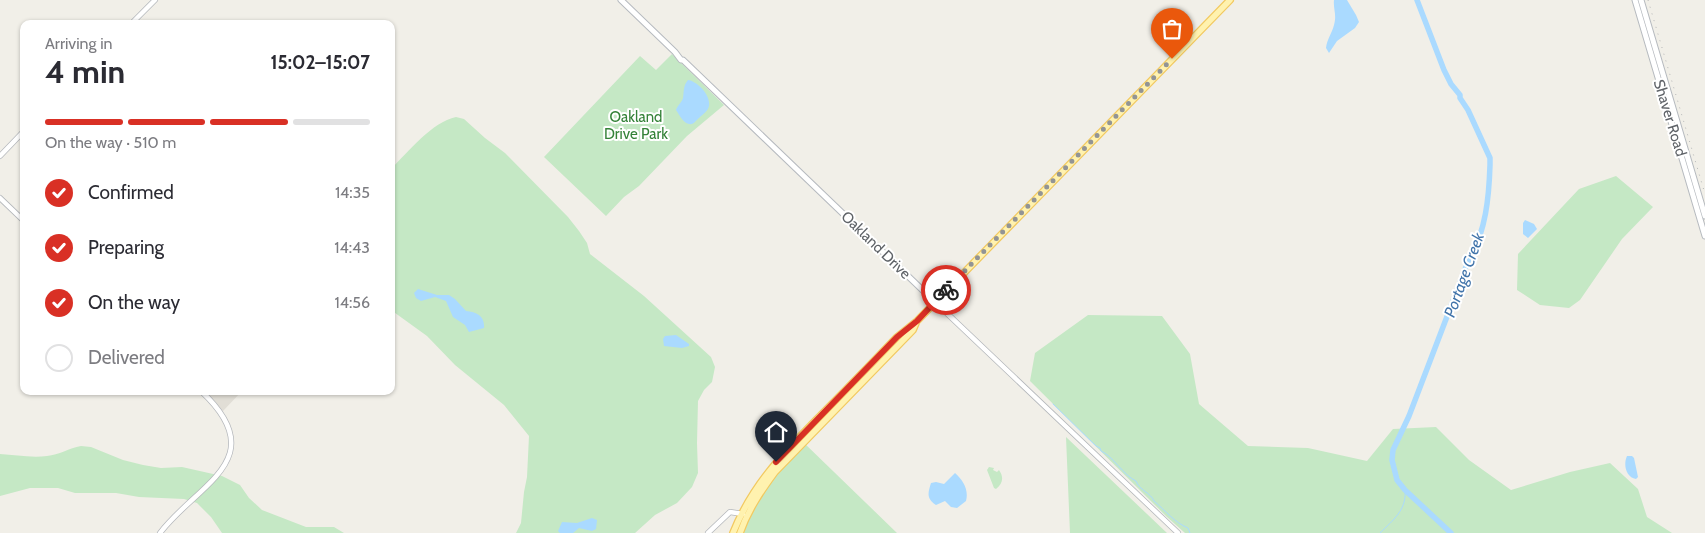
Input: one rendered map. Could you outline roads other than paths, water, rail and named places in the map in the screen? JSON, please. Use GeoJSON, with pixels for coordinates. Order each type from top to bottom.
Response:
{"type":"FeatureCollection","features":[{"type":"Feature","properties":{"kind":"main road","name":"Oakland Drive"},"geometry":{"type":"LineString","coordinates":[[621,0],[681,60],[935,302]]}},
{"type":"Feature","properties":{"kind":"main road"},"geometry":{"type":"LineString","coordinates":[[733,533],[756,488],[776,462],[897,337],[917,321],[1230,0]]}},
{"type":"Feature","properties":{"kind":"main road","name":"Shaver Road"},"geometry":{"type":"LineString","coordinates":[[1635,0],[1705,236]]}},
{"type":"Feature","properties":{"kind":"main road","name":"Shaver Road"},"geometry":{"type":"LineString","coordinates":[[1641,0],[1705,216]]}},
{"type":"Feature","properties":{"kind":"main road"},"geometry":{"type":"LineString","coordinates":[[740,533],[744,514]]}},
{"type":"Feature","properties":{"kind":"street"},"geometry":{"type":"LineString","coordinates":[[136,20],[155,0]]}},
{"type":"Feature","properties":{"kind":"street"},"geometry":{"type":"LineString","coordinates":[[0,156],[20,135]]}},
{"type":"Feature","properties":{"kind":"street"},"geometry":{"type":"LineString","coordinates":[[0,198],[20,217]]}},
{"type":"Feature","properties":{"kind":"street","name":"Oakland Drive"},"geometry":{"type":"LineString","coordinates":[[935,302],[1178,533]]}},
{"type":"Feature","properties":{"kind":"street"},"geometry":{"type":"LineString","coordinates":[[160,533],[172,519],[211,483],[221,471],[229,454],[230,438],[226,424],[220,413],[204,395]]}},
{"type":"Feature","properties":{"kind":"street"},"geometry":{"type":"LineString","coordinates":[[708,533],[728,513],[744,514]]}},
{"type":"Feature","properties":{"kind":"water"},"geometry":{"type":"Polygon","coordinates":[[[1334,0],[1347,0],[1359,22],[1355,28],[1337,41],[1329,53],[1326,48],[1335,21],[1334,0]]]}},
{"type":"Feature","properties":{"kind":"water"},"geometry":{"type":"Polygon","coordinates":[[[688,80],[703,89],[709,102],[706,111],[691,124],[685,122],[676,110],[682,100],[684,86],[688,80]]]}},
{"type":"Feature","properties":{"kind":"water"},"geometry":{"type":"Polygon","coordinates":[[[1525,220],[1534,224],[1537,229],[1528,238],[1523,234],[1523,223],[1525,220]]]}},
{"type":"Feature","properties":{"kind":"water"},"geometry":{"type":"Polygon","coordinates":[[[418,289],[437,295],[449,295],[466,311],[480,315],[484,328],[469,332],[465,325],[453,317],[446,301],[435,297],[421,301],[416,298],[414,293],[418,289]]]}},
{"type":"Feature","properties":{"kind":"water"},"geometry":{"type":"Polygon","coordinates":[[[676,335],[689,344],[689,346],[682,348],[664,346],[663,339],[665,336],[676,335]]]}},
{"type":"Feature","properties":{"kind":"water"},"geometry":{"type":"Polygon","coordinates":[[[1627,456],[1634,458],[1638,477],[1636,479],[1630,476],[1626,470],[1627,456]]]}},
{"type":"Feature","properties":{"kind":"water"},"geometry":{"type":"Polygon","coordinates":[[[955,473],[965,486],[967,493],[966,501],[957,508],[951,507],[945,501],[936,505],[929,495],[931,483],[944,484],[955,473]]]}},
{"type":"Feature","properties":{"kind":"water"},"geometry":{"type":"Polygon","coordinates":[[[592,518],[597,520],[596,529],[592,531],[579,528],[573,533],[560,533],[558,531],[562,522],[577,523],[592,518]]]}},
{"type":"Feature","properties":{"kind":"waterway","name":"Portage Creek"},"geometry":{"type":"LineString","coordinates":[[1417,0],[1444,70],[1468,110],[1490,158],[1490,177],[1483,226],[1409,416],[1393,450],[1392,460],[1397,480],[1405,490],[1451,533]]}},
{"type":"Feature","properties":{"kind":"waterway"},"geometry":{"type":"LineString","coordinates":[[1053,404],[1101,451],[1136,481],[1170,516],[1188,528],[1190,533]]}},
{"type":"Feature","properties":{"kind":"waterway"},"geometry":{"type":"LineString","coordinates":[[1380,533],[1401,509],[1404,503],[1405,490]]}},
{"type":"Feature","properties":{"kind":"railway"},"geometry":{"type":"LineString","coordinates":[[1648,0],[1705,194]]}},
{"type":"Feature","properties":{"kind":"park label","name":"Oakland Drive Park"},"geometry":{"type":"Point","coordinates":[636,126]}}]}
